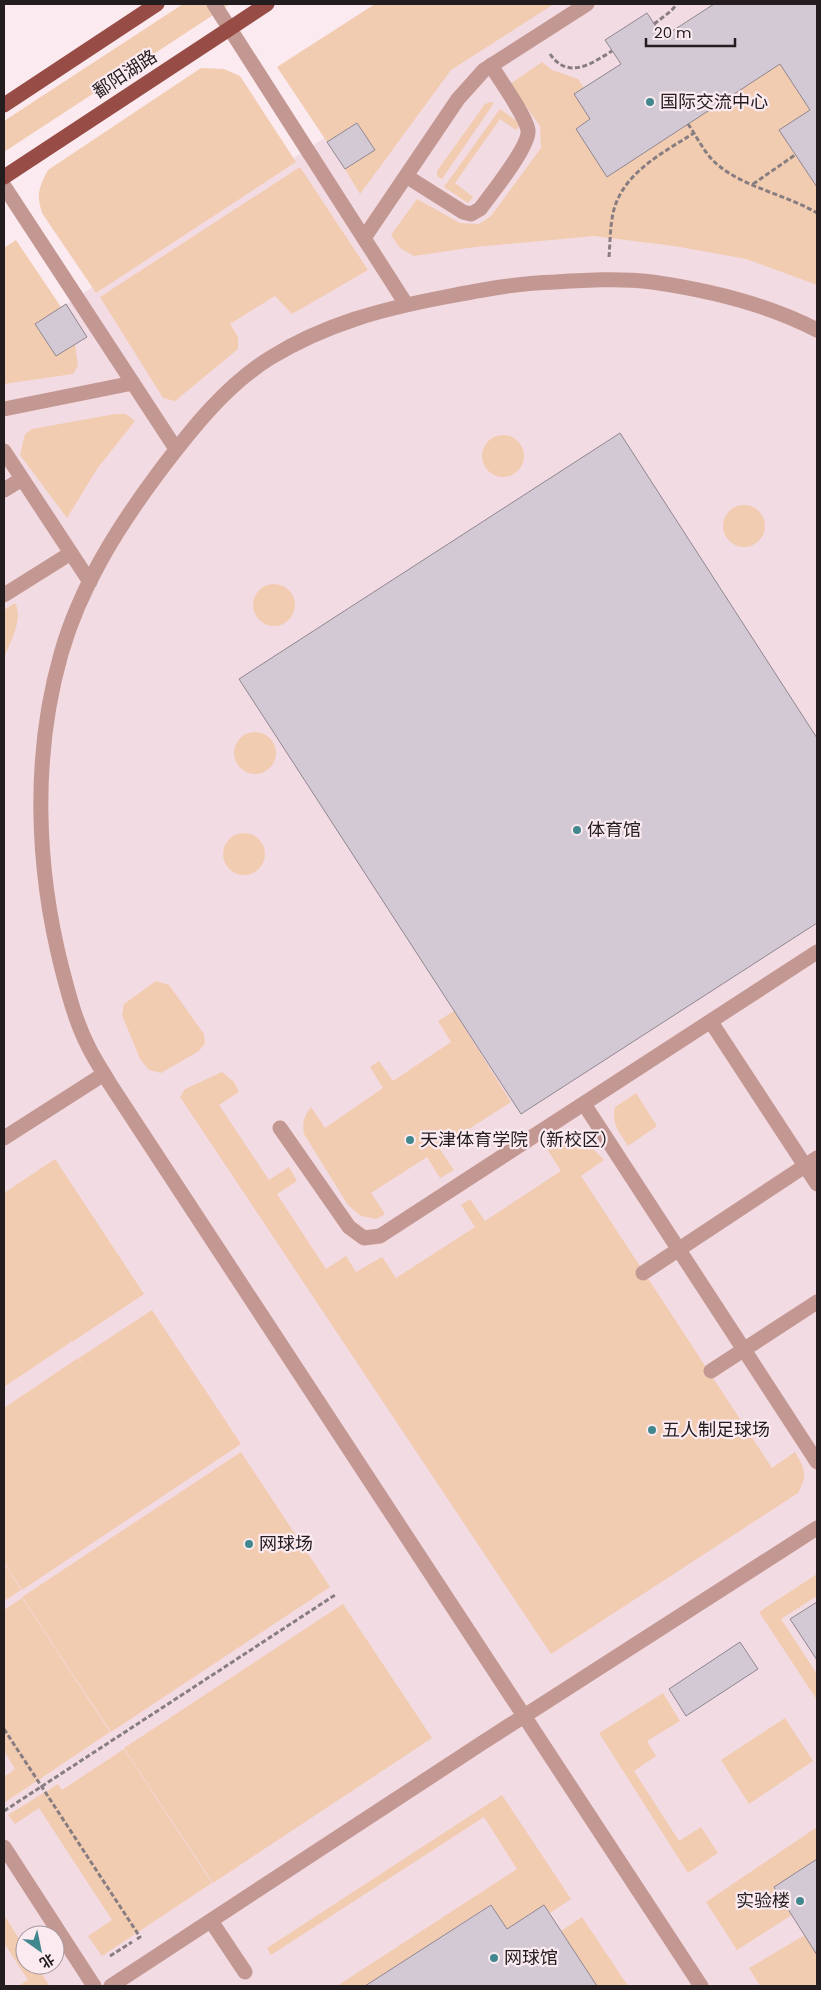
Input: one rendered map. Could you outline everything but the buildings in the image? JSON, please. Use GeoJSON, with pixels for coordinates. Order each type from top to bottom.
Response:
{"type":"FeatureCollection","features":[{"type":"Feature","properties":{"kind":"main road"},"geometry":{"type":"LineString","coordinates":[[4,104],[157,4]]}},
{"type":"Feature","properties":{"kind":"main road","name":"鄱阳湖路"},"geometry":{"type":"LineString","coordinates":[[4,176],[267,4]]}},
{"type":"Feature","properties":{"kind":"lane"},"geometry":{"type":"LineString","coordinates":[[214,4],[406,304]]}},
{"type":"Feature","properties":{"kind":"lane"},"geometry":{"type":"LineString","coordinates":[[364,238],[458,99],[484,70],[587,4]]}},
{"type":"Feature","properties":{"kind":"lane"},"geometry":{"type":"LineString","coordinates":[[406,176],[463,212],[471,214],[480,209],[525,146],[528,132],[524,118],[491,65]]}},
{"type":"Feature","properties":{"kind":"lane"},"geometry":{"type":"LineString","coordinates":[[4,186],[176,449]]}},
{"type":"Feature","properties":{"kind":"lane"},"geometry":{"type":"LineString","coordinates":[[701,1986],[104,1074],[88,1046],[70,1001],[48,903],[42,857],[41,819],[44,740],[61,654],[79,604],[129,513],[176,449],[230,390],[267,360],[310,337],[352,318],[406,304],[528,283],[607,280],[650,282],[748,302],[817,330]]}},
{"type":"Feature","properties":{"kind":"lane"},"geometry":{"type":"LineString","coordinates":[[4,409],[133,384]]}},
{"type":"Feature","properties":{"kind":"lane"},"geometry":{"type":"LineString","coordinates":[[4,451],[90,582]]}},
{"type":"Feature","properties":{"kind":"lane"},"geometry":{"type":"LineString","coordinates":[[4,490],[22,479]]}},
{"type":"Feature","properties":{"kind":"lane"},"geometry":{"type":"LineString","coordinates":[[4,595],[71,553]]}},
{"type":"Feature","properties":{"kind":"lane"},"geometry":{"type":"LineString","coordinates":[[280,1128],[349,1228],[364,1238],[380,1236],[817,952]]}},
{"type":"Feature","properties":{"kind":"lane"},"geometry":{"type":"LineString","coordinates":[[711,1022],[811,1162],[817,1184]]}},
{"type":"Feature","properties":{"kind":"lane"},"geometry":{"type":"LineString","coordinates":[[4,1138],[104,1074]]}},
{"type":"Feature","properties":{"kind":"lane"},"geometry":{"type":"LineString","coordinates":[[584,1104],[817,1462]]}},
{"type":"Feature","properties":{"kind":"lane"},"geometry":{"type":"LineString","coordinates":[[643,1273],[811,1162]]}},
{"type":"Feature","properties":{"kind":"lane"},"geometry":{"type":"LineString","coordinates":[[711,1370],[817,1302]]}},
{"type":"Feature","properties":{"kind":"lane"},"geometry":{"type":"LineString","coordinates":[[111,1986],[525,1715],[817,1528]]}},
{"type":"Feature","properties":{"kind":"lane"},"geometry":{"type":"LineString","coordinates":[[4,1847],[94,1986]]}},
{"type":"Feature","properties":{"kind":"lane"},"geometry":{"type":"LineString","coordinates":[[211,1921],[245,1972]]}},
{"type":"Feature","properties":{"kind":"path"},"geometry":{"type":"LineString","coordinates":[[654,24],[677,4]]}},
{"type":"Feature","properties":{"kind":"path"},"geometry":{"type":"LineString","coordinates":[[537,36],[553,59],[563,66],[574,69],[586,66],[612,51]]}},
{"type":"Feature","properties":{"kind":"path"},"geometry":{"type":"LineString","coordinates":[[688,124],[710,156],[724,170],[742,181],[785,197],[817,214]]}},
{"type":"Feature","properties":{"kind":"path"},"geometry":{"type":"LineString","coordinates":[[607,280],[612,217],[620,194],[628,182],[646,164],[694,133]]}},
{"type":"Feature","properties":{"kind":"path"},"geometry":{"type":"LineString","coordinates":[[753,184],[795,155]]}},
{"type":"Feature","properties":{"kind":"path"},"geometry":{"type":"LineString","coordinates":[[4,1811],[335,1595]]}},
{"type":"Feature","properties":{"kind":"path"},"geometry":{"type":"LineString","coordinates":[[4,1729],[140,1937],[110,1956]]}},
{"type":"Feature","properties":{"kind":"shaded area"},"geometry":{"type":"Polygon","coordinates":[[[183,4],[230,4],[4,152],[4,121],[183,4]]]}},
{"type":"Feature","properties":{"kind":"shaded area"},"geometry":{"type":"Polygon","coordinates":[[[375,4],[554,4],[451,70],[360,194],[345,169],[374,150],[357,123],[327,142],[277,67],[375,4]]]}},
{"type":"Feature","properties":{"kind":"shaded area","name":"天津体育学院（新校区）"},"geometry":{"type":"Polygon","coordinates":[[[533,4],[817,4],[817,1986],[4,1986],[4,344],[533,4]]]}},
{"type":"Feature","properties":{"kind":"shaded area"},"geometry":{"type":"Polygon","coordinates":[[[714,4],[817,4],[817,285],[746,259],[674,246],[594,236],[475,247],[414,256],[400,248],[391,235],[417,199],[460,223],[479,224],[491,216],[541,148],[540,126],[510,84],[542,62],[552,70],[578,79],[584,88],[714,4]]]}},
{"type":"Feature","properties":{"kind":"shaded area"},"geometry":{"type":"Polygon","coordinates":[[[201,68],[224,69],[240,76],[296,162],[96,293],[42,213],[39,191],[42,181],[48,170],[201,68]]]}},
{"type":"Feature","properties":{"kind":"shaded area"},"geometry":{"type":"Polygon","coordinates":[[[494,103],[442,179],[437,176],[437,171],[485,104],[494,103]]]}},
{"type":"Feature","properties":{"kind":"shaded area"},"geometry":{"type":"Polygon","coordinates":[[[500,109],[521,124],[516,130],[500,119],[455,183],[473,197],[468,203],[444,187],[500,109]]]}},
{"type":"Feature","properties":{"kind":"shaded area"},"geometry":{"type":"Polygon","coordinates":[[[300,167],[368,270],[292,314],[275,296],[230,324],[238,337],[238,349],[175,401],[163,398],[100,297],[300,167]]]}},
{"type":"Feature","properties":{"kind":"shaded area"},"geometry":{"type":"Polygon","coordinates":[[[16,240],[61,307],[36,324],[56,356],[75,344],[78,366],[73,374],[4,384],[4,248],[16,240]]]}},
{"type":"Feature","properties":{"kind":"shaded area"},"geometry":{"type":"Polygon","coordinates":[[[115,414],[126,414],[135,421],[97,469],[67,518],[20,455],[25,434],[32,429],[115,414]]]}},
{"type":"Feature","properties":{"kind":"shaded area"},"geometry":{"type":"Polygon","coordinates":[[[499,435],[507,435],[518,441],[524,456],[518,471],[507,477],[499,477],[488,471],[482,460],[482,452],[488,441],[499,435]]]}},
{"type":"Feature","properties":{"kind":"shaded area"},"geometry":{"type":"Polygon","coordinates":[[[748,505],[756,508],[762,514],[765,526],[762,538],[756,544],[740,547],[732,544],[726,538],[723,522],[726,514],[732,508],[748,505]]]}},
{"type":"Feature","properties":{"kind":"shaded area"},"geometry":{"type":"Polygon","coordinates":[[[270,584],[278,584],[289,590],[295,605],[289,620],[278,626],[270,626],[259,620],[253,609],[253,601],[259,590],[270,584]]]}},
{"type":"Feature","properties":{"kind":"shaded area"},"geometry":{"type":"Polygon","coordinates":[[[15,603],[18,616],[17,623],[4,658],[4,610],[15,603]]]}},
{"type":"Feature","properties":{"kind":"shaded area"},"geometry":{"type":"Polygon","coordinates":[[[251,732],[259,732],[270,738],[276,753],[270,768],[259,774],[251,774],[240,768],[234,757],[234,749],[240,738],[251,732]]]}},
{"type":"Feature","properties":{"kind":"shaded area"},"geometry":{"type":"Polygon","coordinates":[[[240,833],[248,833],[259,839],[265,854],[259,869],[248,875],[240,875],[229,869],[223,858],[223,850],[229,839],[240,833]]]}},
{"type":"Feature","properties":{"kind":"shaded area"},"geometry":{"type":"Polygon","coordinates":[[[156,981],[169,985],[204,1034],[205,1043],[199,1051],[161,1073],[149,1070],[140,1059],[122,1015],[124,1004],[156,981]]]}},
{"type":"Feature","properties":{"kind":"shaded area"},"geometry":{"type":"Polygon","coordinates":[[[454,1011],[511,1102],[439,1148],[454,1170],[440,1178],[427,1157],[371,1193],[385,1214],[376,1219],[361,1216],[348,1205],[304,1134],[303,1123],[305,1117],[311,1107],[325,1128],[383,1088],[370,1067],[379,1061],[393,1081],[451,1042],[438,1021],[454,1011]]]}},
{"type":"Feature","properties":{"kind":"shaded area"},"geometry":{"type":"Polygon","coordinates":[[[222,1072],[234,1082],[239,1092],[219,1105],[269,1180],[289,1167],[297,1181],[277,1194],[326,1269],[346,1256],[356,1272],[382,1257],[396,1278],[475,1227],[461,1205],[470,1199],[485,1221],[561,1171],[547,1149],[564,1140],[583,1139],[604,1160],[581,1176],[772,1468],[795,1452],[804,1472],[803,1481],[798,1493],[551,1654],[180,1097],[185,1089],[222,1072]]]}},
{"type":"Feature","properties":{"kind":"shaded area"},"geometry":{"type":"Polygon","coordinates":[[[636,1093],[657,1126],[628,1146],[615,1123],[614,1113],[615,1107],[636,1093]]]}},
{"type":"Feature","properties":{"kind":"shaded area"},"geometry":{"type":"Polygon","coordinates":[[[55,1159],[144,1294],[72,1342],[66,1335],[71,1342],[4,1387],[4,1193],[55,1159]]]}},
{"type":"Feature","properties":{"kind":"shaded area"},"geometry":{"type":"Polygon","coordinates":[[[152,1310],[241,1444],[22,1590],[4,1562],[4,1408],[78,1358],[84,1365],[79,1358],[152,1310]]]}},
{"type":"Feature","properties":{"kind":"shaded area"},"geometry":{"type":"Polygon","coordinates":[[[241,1452],[330,1587],[111,1732],[22,1597],[241,1452]]]}},
{"type":"Feature","properties":{"kind":"shaded area"},"geometry":{"type":"Polygon","coordinates":[[[4,1563],[21,1590],[4,1601],[4,1563]]]}},
{"type":"Feature","properties":{"kind":"shaded area"},"geometry":{"type":"Polygon","coordinates":[[[817,1574],[817,1596],[781,1619],[817,1674],[817,1700],[759,1612],[817,1574]]]}},
{"type":"Feature","properties":{"kind":"shaded area"},"geometry":{"type":"Polygon","coordinates":[[[22,1598],[110,1732],[4,1803],[4,1777],[15,1769],[4,1751],[4,1610],[22,1598]]]}},
{"type":"Feature","properties":{"kind":"shaded area"},"geometry":{"type":"Polygon","coordinates":[[[343,1604],[432,1738],[213,1883],[124,1748],[343,1604]]]}},
{"type":"Feature","properties":{"kind":"shaded area"},"geometry":{"type":"Polygon","coordinates":[[[663,1693],[680,1721],[647,1741],[656,1756],[634,1771],[679,1841],[701,1827],[718,1853],[688,1873],[599,1733],[663,1693]]]}},
{"type":"Feature","properties":{"kind":"shaded area"},"geometry":{"type":"Polygon","coordinates":[[[785,1718],[813,1761],[749,1804],[721,1760],[785,1718]]]}},
{"type":"Feature","properties":{"kind":"shaded area"},"geometry":{"type":"Polygon","coordinates":[[[124,1749],[212,1883],[102,1956],[88,1936],[112,1920],[39,1808],[15,1824],[8,1815],[58,1784],[62,1790],[124,1749]]]}},
{"type":"Feature","properties":{"kind":"shaded area"},"geometry":{"type":"Polygon","coordinates":[[[502,1795],[571,1899],[550,1913],[544,1905],[507,1929],[490,1905],[365,1986],[337,1986],[517,1869],[484,1817],[271,1955],[267,1948],[502,1795]]]}},
{"type":"Feature","properties":{"kind":"shaded area"},"geometry":{"type":"Polygon","coordinates":[[[817,1827],[817,1859],[774,1887],[792,1915],[737,1950],[706,1902],[817,1827]]]}},
{"type":"Feature","properties":{"kind":"shaded area"},"geometry":{"type":"Polygon","coordinates":[[[4,1915],[15,1932],[15,1960],[4,1943],[4,1915]]]}},
{"type":"Feature","properties":{"kind":"shaded area"},"geometry":{"type":"Polygon","coordinates":[[[582,1917],[628,1986],[597,1986],[561,1931],[582,1917]]]}},
{"type":"Feature","properties":{"kind":"shaded area"},"geometry":{"type":"Polygon","coordinates":[[[805,1935],[817,1955],[817,1986],[760,1986],[749,1968],[805,1935]]]}},
{"type":"Feature","properties":{"kind":"shaded area"},"geometry":{"type":"Polygon","coordinates":[[[25,1975],[42,1975],[49,1985],[18,1986],[28,1980],[25,1975]]]}},
{"type":"Feature","properties":{"kind":"place","name":"国际交流中心"},"geometry":{"type":"Point","coordinates":[650,102]}},
{"type":"Feature","properties":{"kind":"place","name":"体育馆"},"geometry":{"type":"Point","coordinates":[577,830]}},
{"type":"Feature","properties":{"kind":"place","name":"天津体育学院（新校区）"},"geometry":{"type":"Point","coordinates":[410,1140]}},
{"type":"Feature","properties":{"kind":"place","name":"五人制足球场"},"geometry":{"type":"Point","coordinates":[652,1430]}},
{"type":"Feature","properties":{"kind":"place","name":"网球场"},"geometry":{"type":"Point","coordinates":[249,1544]}},
{"type":"Feature","properties":{"kind":"place","name":"实验楼"},"geometry":{"type":"Point","coordinates":[800,1901]}},
{"type":"Feature","properties":{"kind":"place","name":"网球馆"},"geometry":{"type":"Point","coordinates":[494,1958]}}]}
